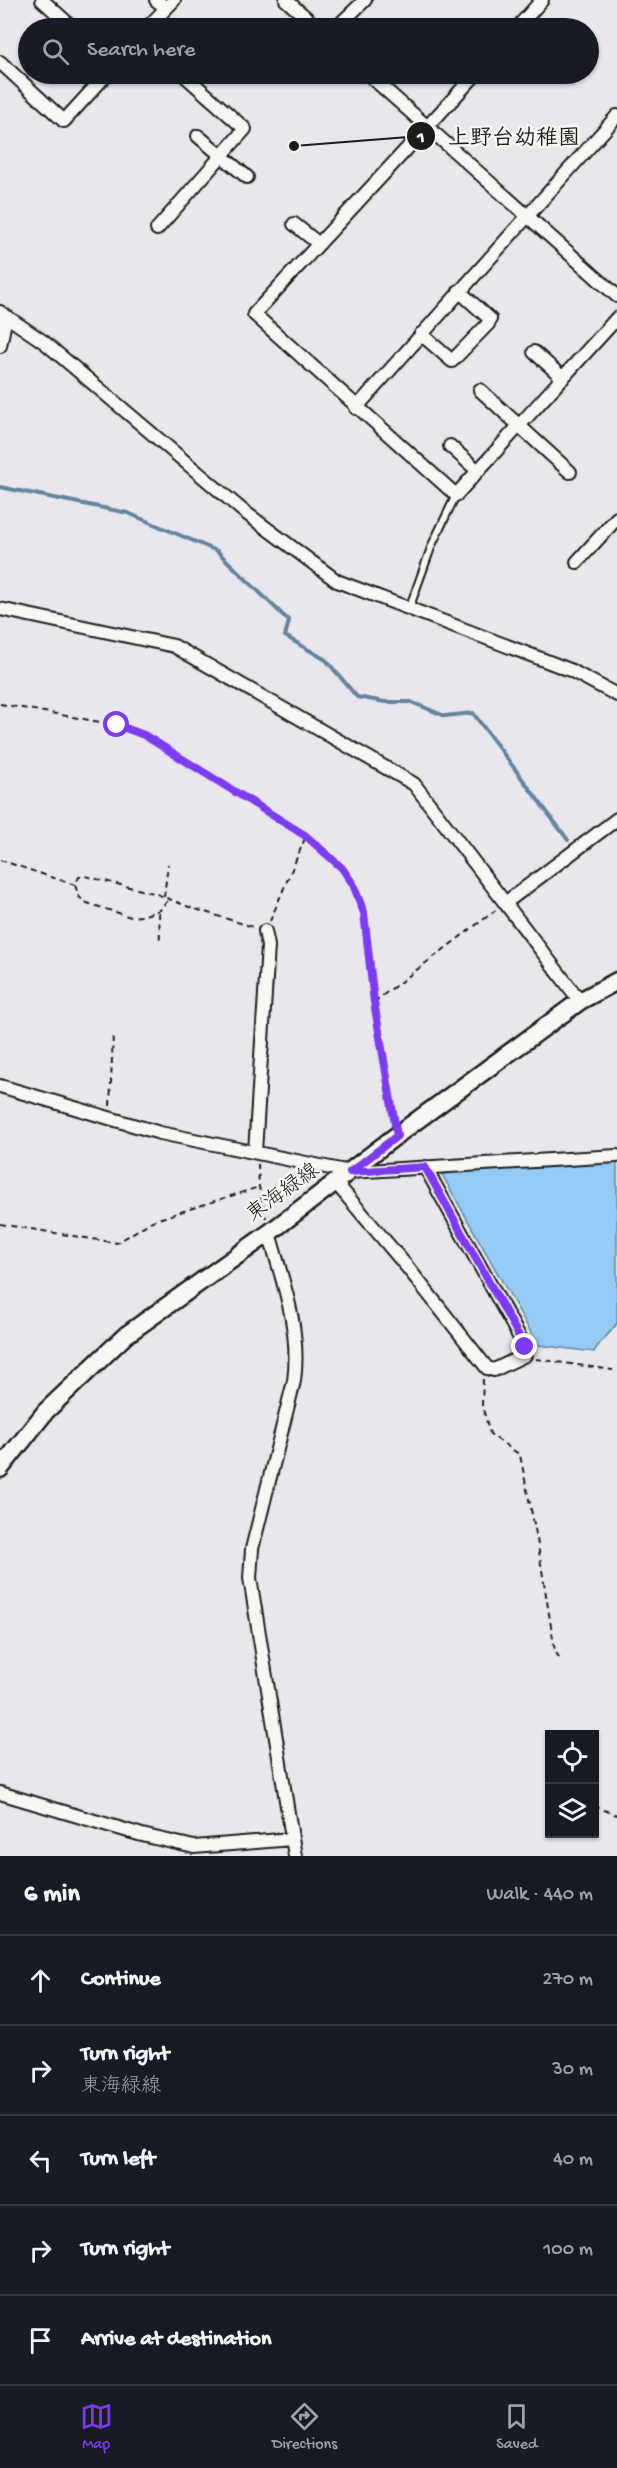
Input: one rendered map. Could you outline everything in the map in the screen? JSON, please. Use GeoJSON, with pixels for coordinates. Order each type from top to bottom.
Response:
{"type":"FeatureCollection","features":[{"type":"Feature","properties":{"kind":"main road","name":"東海緑線"},"geometry":{"type":"LineString","coordinates":[[0,1469],[46,1411],[126,1335],[269,1233],[580,1001],[617,981]]}},
{"type":"Feature","properties":{"kind":"street"},"geometry":{"type":"LineString","coordinates":[[42,0],[62,18]]}},
{"type":"Feature","properties":{"kind":"street"},"geometry":{"type":"LineString","coordinates":[[286,0],[307,18]]}},
{"type":"Feature","properties":{"kind":"street"},"geometry":{"type":"LineString","coordinates":[[346,18],[365,0]]}},
{"type":"Feature","properties":{"kind":"street"},"geometry":{"type":"LineString","coordinates":[[525,18],[542,0]]}},
{"type":"Feature","properties":{"kind":"street"},"geometry":{"type":"LineString","coordinates":[[154,18],[165,3]]}},
{"type":"Feature","properties":{"kind":"street"},"geometry":{"type":"LineString","coordinates":[[0,62],[18,79]]}},
{"type":"Feature","properties":{"kind":"street"},"geometry":{"type":"LineString","coordinates":[[23,84],[64,122],[98,84]]}},
{"type":"Feature","properties":{"kind":"street"},"geometry":{"type":"LineString","coordinates":[[157,229],[245,129],[194,84]]}},
{"type":"Feature","properties":{"kind":"street"},"geometry":{"type":"LineString","coordinates":[[380,84],[617,296]]}},
{"type":"Feature","properties":{"kind":"street"},"geometry":{"type":"LineString","coordinates":[[467,84],[254,314],[356,408],[456,495],[617,318]]}},
{"type":"Feature","properties":{"kind":"street"},"geometry":{"type":"LineString","coordinates":[[356,408],[617,116]]}},
{"type":"Feature","properties":{"kind":"street"},"geometry":{"type":"LineString","coordinates":[[198,136],[247,177]]}},
{"type":"Feature","properties":{"kind":"street"},"geometry":{"type":"LineString","coordinates":[[294,224],[319,244]]}},
{"type":"Feature","properties":{"kind":"street"},"geometry":{"type":"LineString","coordinates":[[421,334],[452,361],[488,324],[490,319],[459,291]]}},
{"type":"Feature","properties":{"kind":"street"},"geometry":{"type":"LineString","coordinates":[[0,345],[3,314],[44,342],[242,510],[312,564],[337,580],[570,670],[617,695]]}},
{"type":"Feature","properties":{"kind":"street"},"geometry":{"type":"LineString","coordinates":[[534,352],[563,378]]}},
{"type":"Feature","properties":{"kind":"street"},"geometry":{"type":"LineString","coordinates":[[480,390],[570,472]]}},
{"type":"Feature","properties":{"kind":"street"},"geometry":{"type":"LineString","coordinates":[[450,446],[478,471]]}},
{"type":"Feature","properties":{"kind":"street"},"geometry":{"type":"LineString","coordinates":[[577,562],[617,518]]}},
{"type":"Feature","properties":{"kind":"street"},"geometry":{"type":"LineString","coordinates":[[0,609],[174,646],[414,784],[580,1001]]}},
{"type":"Feature","properties":{"kind":"street"},"geometry":{"type":"LineString","coordinates":[[505,903],[617,819]]}},
{"type":"Feature","properties":{"kind":"street"},"geometry":{"type":"LineString","coordinates":[[257,1152],[268,946],[266,931]]}},
{"type":"Feature","properties":{"kind":"street"},"geometry":{"type":"LineString","coordinates":[[0,1086],[160,1133],[350,1172],[617,1156]]}},
{"type":"Feature","properties":{"kind":"street"},"geometry":{"type":"LineString","coordinates":[[336,1183],[487,1368],[494,1371],[525,1355],[525,1347],[425,1167]]}},
{"type":"Feature","properties":{"kind":"street"},"geometry":{"type":"LineString","coordinates":[[269,1233],[288,1299],[298,1357],[252,1549],[250,1578],[295,1856]]}},
{"type":"Feature","properties":{"kind":"street"},"geometry":{"type":"LineString","coordinates":[[0,1793],[142,1835],[194,1847],[292,1839]]}},
{"type":"Feature","properties":{"kind":"lane"},"geometry":{"type":"LineString","coordinates":[[409,609],[432,545],[456,495]]}},
{"type":"Feature","properties":{"kind":"path"},"geometry":{"type":"LineString","coordinates":[[0,704],[130,729],[306,836],[342,868],[359,898],[366,926],[374,1002],[397,1136]]}},
{"type":"Feature","properties":{"kind":"path"},"geometry":{"type":"LineString","coordinates":[[75,885],[79,878],[85,876],[164,897],[266,931],[306,836]]}},
{"type":"Feature","properties":{"kind":"path"},"geometry":{"type":"LineString","coordinates":[[0,860],[75,885],[82,900],[136,917],[159,911],[169,899]]}},
{"type":"Feature","properties":{"kind":"path"},"geometry":{"type":"LineString","coordinates":[[164,897],[168,864]]}},
{"type":"Feature","properties":{"kind":"path"},"geometry":{"type":"LineString","coordinates":[[374,1002],[505,903]]}},
{"type":"Feature","properties":{"kind":"path"},"geometry":{"type":"LineString","coordinates":[[159,911],[160,942]]}},
{"type":"Feature","properties":{"kind":"path"},"geometry":{"type":"LineString","coordinates":[[109,1118],[113,1034]]}},
{"type":"Feature","properties":{"kind":"path"},"geometry":{"type":"LineString","coordinates":[[257,1152],[260,1186],[269,1233]]}},
{"type":"Feature","properties":{"kind":"path"},"geometry":{"type":"LineString","coordinates":[[0,1224],[117,1243],[152,1221],[260,1186]]}},
{"type":"Feature","properties":{"kind":"path"},"geometry":{"type":"LineString","coordinates":[[525,1355],[613,1370]]}},
{"type":"Feature","properties":{"kind":"path"},"geometry":{"type":"LineString","coordinates":[[487,1368],[482,1389],[486,1420],[490,1434],[520,1455],[537,1539],[555,1651],[560,1659]]}},
{"type":"Feature","properties":{"kind":"path"},"geometry":{"type":"LineString","coordinates":[[599,1808],[617,1815]]}},
{"type":"Feature","properties":{"kind":"water"},"geometry":{"type":"Polygon","coordinates":[[[617,1160],[617,1323],[594,1352],[538,1345],[440,1171],[617,1160]]]}},
{"type":"Feature","properties":{"kind":"waterway"},"geometry":{"type":"LineString","coordinates":[[0,487],[128,513],[217,551],[289,621],[285,636],[326,660],[357,697],[385,702],[411,702],[445,716],[473,713],[568,840]]}},
{"type":"Feature","properties":{"kind":"place","name":"上野台幼稚園"},"geometry":{"type":"Point","coordinates":[294,146]}},
{"type":"Feature","properties":{"kind":"route"},"geometry":{"type":"LineString","coordinates":[[117,725],[144,735],[306,836],[327,852],[353,884],[364,913],[374,1002],[397,1136],[350,1172],[425,1167],[525,1347]]}}]}
